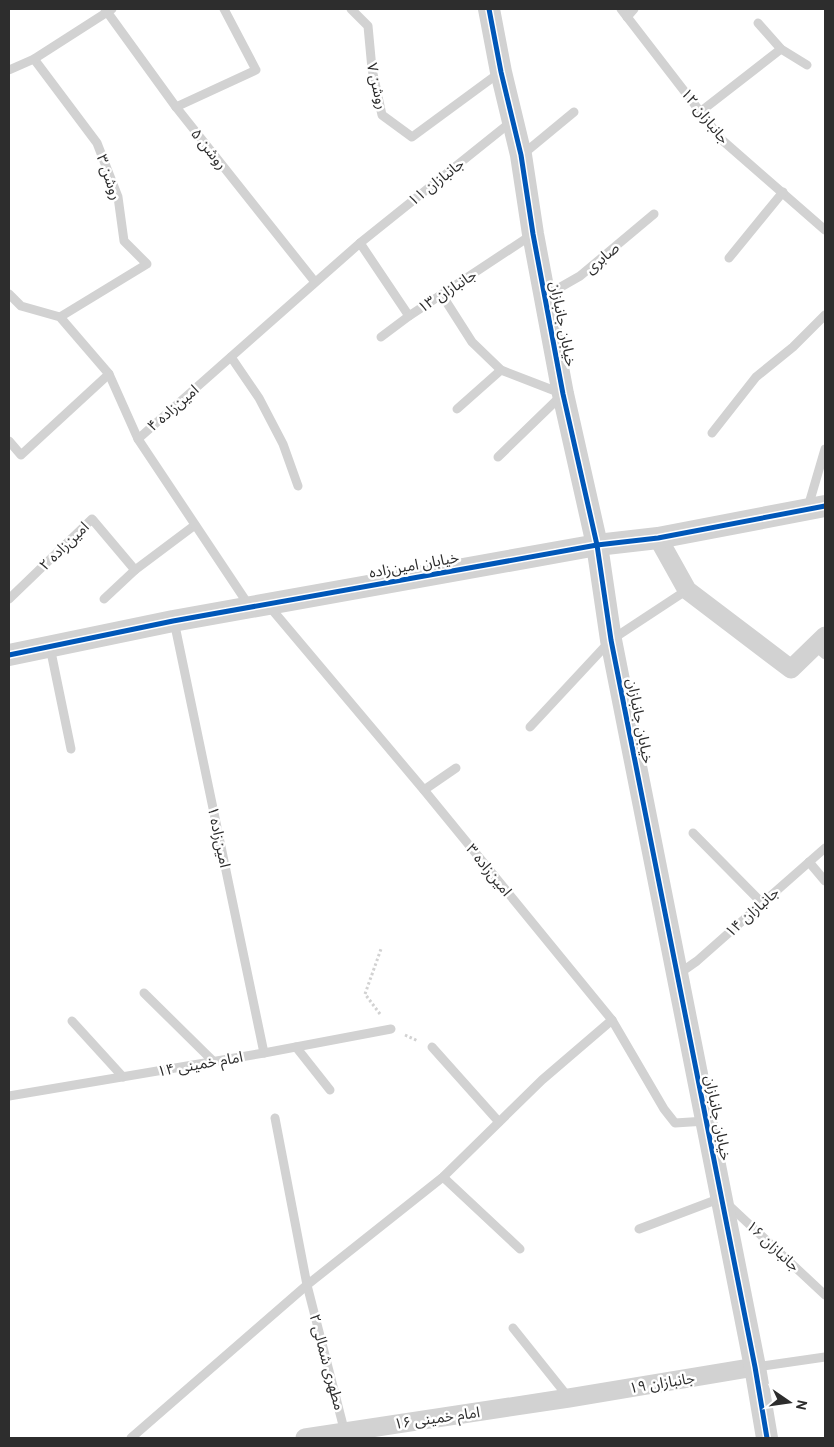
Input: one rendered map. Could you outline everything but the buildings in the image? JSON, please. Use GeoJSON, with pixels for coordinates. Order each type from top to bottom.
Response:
{"type":"FeatureCollection","features":[{"type":"Feature","properties":{"kind":"street","name":"خیابان جانبازان"},"geometry":{"type":"LineString","coordinates":[[489,9],[501,72],[521,155],[533,234],[563,394],[597,546],[611,640],[707,1121],[767,1438]]}},
{"type":"Feature","properties":{"kind":"street","name":"خیابان امین‌زاده"},"geometry":{"type":"LineString","coordinates":[[9,655],[174,621],[597,546],[658,538],[816,508]]}},
{"type":"Feature","properties":{"kind":"street"},"geometry":{"type":"LineString","coordinates":[[658,538],[687,590],[791,669],[822,646]]}},
{"type":"Feature","properties":{"kind":"street","name":"جانبازان ۱۹"},"geometry":{"type":"LineString","coordinates":[[569,1398],[755,1367]]}},
{"type":"Feature","properties":{"kind":"street","name":"امام خمینی ۱۶"},"geometry":{"type":"LineString","coordinates":[[305,1438],[348,1436],[569,1398]]}},
{"type":"Feature","properties":{"kind":"lane"},"geometry":{"type":"LineString","coordinates":[[176,108],[256,70],[224,9]]}},
{"type":"Feature","properties":{"kind":"lane","name":"روشن ۷"},"geometry":{"type":"LineString","coordinates":[[351,9],[368,26],[372,69],[382,115],[412,137],[501,72]]}},
{"type":"Feature","properties":{"kind":"lane","name":"جانبازان ۱۲"},"geometry":{"type":"LineString","coordinates":[[620,9],[722,140],[825,230]]}},
{"type":"Feature","properties":{"kind":"lane"},"geometry":{"type":"LineString","coordinates":[[627,17],[634,9]]}},
{"type":"Feature","properties":{"kind":"lane"},"geometry":{"type":"LineString","coordinates":[[9,70],[34,59],[108,10]]}},
{"type":"Feature","properties":{"kind":"lane","name":"روشن ۵"},"geometry":{"type":"LineString","coordinates":[[108,10],[176,108],[315,282]]}},
{"type":"Feature","properties":{"kind":"lane"},"geometry":{"type":"LineString","coordinates":[[758,23],[781,50],[807,65]]}},
{"type":"Feature","properties":{"kind":"lane"},"geometry":{"type":"LineString","coordinates":[[700,112],[781,50]]}},
{"type":"Feature","properties":{"kind":"lane","name":"روشن ۳"},"geometry":{"type":"LineString","coordinates":[[34,59],[96,143],[118,197],[124,242],[147,264],[60,317]]}},
{"type":"Feature","properties":{"kind":"lane"},"geometry":{"type":"LineString","coordinates":[[521,155],[574,112]]}},
{"type":"Feature","properties":{"kind":"lane","name":"جانبازان ۱۱"},"geometry":{"type":"LineString","coordinates":[[360,243],[513,121]]}},
{"type":"Feature","properties":{"kind":"lane"},"geometry":{"type":"LineString","coordinates":[[729,258],[783,192]]}},
{"type":"Feature","properties":{"kind":"lane","name":"صابری"},"geometry":{"type":"LineString","coordinates":[[545,296],[580,276],[654,214]]}},
{"type":"Feature","properties":{"kind":"lane","name":"جانبازان ۱۳"},"geometry":{"type":"LineString","coordinates":[[360,243],[409,316],[533,234]]}},
{"type":"Feature","properties":{"kind":"lane","name":"امین‌زاده ۴"},"geometry":{"type":"LineString","coordinates":[[259,606],[195,525],[138,439],[360,243]]}},
{"type":"Feature","properties":{"kind":"lane"},"geometry":{"type":"LineString","coordinates":[[9,294],[21,306],[60,317],[109,374],[138,439]]}},
{"type":"Feature","properties":{"kind":"lane"},"geometry":{"type":"LineString","coordinates":[[442,295],[472,342],[501,370],[563,394],[498,457]]}},
{"type":"Feature","properties":{"kind":"lane"},"geometry":{"type":"LineString","coordinates":[[712,433],[756,377],[793,347],[825,315]]}},
{"type":"Feature","properties":{"kind":"lane"},"geometry":{"type":"LineString","coordinates":[[381,337],[409,316]]}},
{"type":"Feature","properties":{"kind":"lane"},"geometry":{"type":"LineString","coordinates":[[231,357],[259,398],[279,436],[298,486]]}},
{"type":"Feature","properties":{"kind":"lane"},"geometry":{"type":"LineString","coordinates":[[457,409],[501,370]]}},
{"type":"Feature","properties":{"kind":"lane"},"geometry":{"type":"LineString","coordinates":[[9,441],[21,455],[109,374]]}},
{"type":"Feature","properties":{"kind":"lane"},"geometry":{"type":"LineString","coordinates":[[816,508],[825,449]]}},
{"type":"Feature","properties":{"kind":"lane","name":"امین‌زاده ۲"},"geometry":{"type":"LineString","coordinates":[[9,599],[92,519],[135,570]]}},
{"type":"Feature","properties":{"kind":"lane"},"geometry":{"type":"LineString","coordinates":[[104,599],[135,570],[195,525]]}},
{"type":"Feature","properties":{"kind":"lane"},"geometry":{"type":"LineString","coordinates":[[530,727],[611,640],[687,590]]}},
{"type":"Feature","properties":{"kind":"lane","name":"امین‌زاده ۳"},"geometry":{"type":"LineString","coordinates":[[259,606],[424,790],[612,1020],[664,1110],[675,1123],[707,1121]]}},
{"type":"Feature","properties":{"kind":"lane","name":"امین‌زاده ۱"},"geometry":{"type":"LineString","coordinates":[[174,621],[264,1053]]}},
{"type":"Feature","properties":{"kind":"lane"},"geometry":{"type":"LineString","coordinates":[[50,646],[71,749]]}},
{"type":"Feature","properties":{"kind":"lane"},"geometry":{"type":"LineString","coordinates":[[424,790],[456,768]]}},
{"type":"Feature","properties":{"kind":"lane"},"geometry":{"type":"LineString","coordinates":[[693,833],[762,903]]}},
{"type":"Feature","properties":{"kind":"lane","name":"جانبازان ۱۴"},"geometry":{"type":"LineString","coordinates":[[677,975],[698,961],[825,848]]}},
{"type":"Feature","properties":{"kind":"lane"},"geometry":{"type":"LineString","coordinates":[[809,862],[825,881]]}},
{"type":"Feature","properties":{"kind":"lane"},"geometry":{"type":"LineString","coordinates":[[144,992],[214,1062]]}},
{"type":"Feature","properties":{"kind":"lane"},"geometry":{"type":"LineString","coordinates":[[131,1438],[307,1285],[443,1178],[542,1080],[612,1020]]}},
{"type":"Feature","properties":{"kind":"lane"},"geometry":{"type":"LineString","coordinates":[[72,1021],[123,1077]]}},
{"type":"Feature","properties":{"kind":"lane","name":"امام خمینی ۱۴"},"geometry":{"type":"LineString","coordinates":[[9,1096],[214,1062],[391,1029]]}},
{"type":"Feature","properties":{"kind":"lane"},"geometry":{"type":"LineString","coordinates":[[296,1047],[330,1090]]}},
{"type":"Feature","properties":{"kind":"lane"},"geometry":{"type":"LineString","coordinates":[[432,1047],[499,1122]]}},
{"type":"Feature","properties":{"kind":"lane","name":"مطهری شمالی ۲"},"geometry":{"type":"LineString","coordinates":[[275,1118],[307,1285],[348,1436]]}},
{"type":"Feature","properties":{"kind":"lane"},"geometry":{"type":"LineString","coordinates":[[443,1178],[520,1249]]}},
{"type":"Feature","properties":{"kind":"lane"},"geometry":{"type":"LineString","coordinates":[[639,1229],[721,1198]]}},
{"type":"Feature","properties":{"kind":"lane","name":"جانبازان ۱۶"},"geometry":{"type":"LineString","coordinates":[[721,1198],[825,1295]]}},
{"type":"Feature","properties":{"kind":"lane"},"geometry":{"type":"LineString","coordinates":[[513,1328],[569,1398]]}},
{"type":"Feature","properties":{"kind":"lane"},"geometry":{"type":"LineString","coordinates":[[755,1367],[825,1357]]}},
{"type":"Feature","properties":{"kind":"path"},"geometry":{"type":"LineString","coordinates":[[381,949],[365,994],[391,1029],[432,1047]]}},
{"type":"Feature","properties":{"kind":"cycle path"},"geometry":{"type":"LineString","coordinates":[[489,9],[501,72],[521,155],[533,234],[563,394],[597,545],[611,640],[755,1367],[767,1438]]}},
{"type":"Feature","properties":{"kind":"cycle path"},"geometry":{"type":"LineString","coordinates":[[9,655],[173,621],[597,545],[658,538],[825,506]]}}]}
